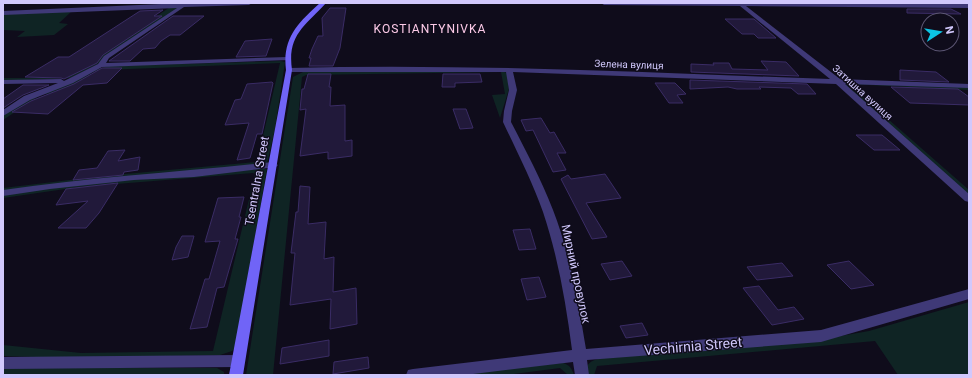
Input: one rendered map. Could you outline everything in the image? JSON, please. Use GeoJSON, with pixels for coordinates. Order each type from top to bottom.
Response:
{"type":"FeatureCollection","features":[{"type":"Feature","properties":{"kind":"street"},"geometry":{"type":"LineString","coordinates":[[3,13],[249,3]]}},
{"type":"Feature","properties":{"kind":"street","name":"Tsentralna Street"},"geometry":{"type":"LineString","coordinates":[[237,368],[289,70],[287,59],[292,37],[301,22],[323,3]]}},
{"type":"Feature","properties":{"kind":"street"},"geometry":{"type":"LineString","coordinates":[[604,3],[969,6]]}},
{"type":"Feature","properties":{"kind":"street","name":"Затишна вулиця"},"geometry":{"type":"LineString","coordinates":[[741,3],[836,80],[969,199]]}},
{"type":"Feature","properties":{"kind":"street"},"geometry":{"type":"LineString","coordinates":[[101,64],[106,57],[184,5]]}},
{"type":"Feature","properties":{"kind":"street"},"geometry":{"type":"LineString","coordinates":[[3,114],[27,98],[70,80],[101,64],[287,59]]}},
{"type":"Feature","properties":{"kind":"street","name":"Зелена вулиця"},"geometry":{"type":"LineString","coordinates":[[289,70],[326,68],[418,68],[509,70],[836,80],[969,86]]}},
{"type":"Feature","properties":{"kind":"street","name":"Мирний провулок"},"geometry":{"type":"LineString","coordinates":[[509,70],[513,86],[506,114],[507,122],[549,212],[562,256],[582,375]]}},
{"type":"Feature","properties":{"kind":"street"},"geometry":{"type":"LineString","coordinates":[[3,82],[70,80]]}},
{"type":"Feature","properties":{"kind":"street"},"geometry":{"type":"LineString","coordinates":[[3,193],[134,177],[194,174],[273,165]]}},
{"type":"Feature","properties":{"kind":"street","name":"Vechirnia Street"},"geometry":{"type":"LineString","coordinates":[[412,375],[579,355],[821,336],[969,294]]}},
{"type":"Feature","properties":{"kind":"street"},"geometry":{"type":"LineString","coordinates":[[3,362],[237,368]]}},
{"type":"Feature","properties":{"kind":"green space"},"geometry":{"type":"Polygon","coordinates":[[[170,7],[177,7],[177,9],[96,65],[70,78],[3,81],[3,78],[64,78],[102,55],[170,7]]]}},
{"type":"Feature","properties":{"kind":"green space"},"geometry":{"type":"Polygon","coordinates":[[[132,9],[72,11],[59,23],[68,24],[54,35],[17,37],[25,31],[3,30],[3,13],[132,9]]]}},
{"type":"Feature","properties":{"kind":"green space"},"geometry":{"type":"Polygon","coordinates":[[[285,62],[275,129],[267,164],[3,192],[3,188],[103,176],[257,162],[280,63],[103,70],[93,72],[62,93],[42,94],[3,120],[3,115],[54,86],[82,74],[109,66],[285,62]]]}},
{"type":"Feature","properties":{"kind":"green space"},"geometry":{"type":"Polygon","coordinates":[[[314,71],[502,71],[507,73],[509,89],[500,118],[492,95],[505,94],[501,72],[306,75],[302,77],[273,375],[246,375],[293,77],[303,72],[314,71]]]}},
{"type":"Feature","properties":{"kind":"green space"},"geometry":{"type":"Polygon","coordinates":[[[842,82],[969,87],[969,90],[848,84],[969,190],[969,195],[842,82]]]}},
{"type":"Feature","properties":{"kind":"green space"},"geometry":{"type":"Polygon","coordinates":[[[267,169],[235,348],[232,351],[220,355],[69,358],[3,356],[3,345],[81,353],[213,351],[255,174],[79,187],[3,198],[3,195],[50,187],[267,169]]]}},
{"type":"Feature","properties":{"kind":"green space"},"geometry":{"type":"Polygon","coordinates":[[[969,302],[969,375],[898,375],[875,341],[597,366],[594,375],[586,375],[587,366],[590,363],[597,359],[611,356],[829,338],[869,331],[969,302]]]}},
{"type":"Feature","properties":{"kind":"green space"},"geometry":{"type":"Polygon","coordinates":[[[563,363],[570,368],[574,375],[568,375],[560,368],[507,375],[438,375],[563,363]]]}},
{"type":"Feature","properties":{"kind":"green space"},"geometry":{"type":"Polygon","coordinates":[[[3,368],[217,368],[224,372],[224,375],[3,375],[3,368]]]}},
{"type":"Feature","properties":{"kind":"building"},"geometry":{"type":"Polygon","coordinates":[[[330,8],[346,8],[340,48],[333,66],[309,66],[311,58],[309,58],[318,36],[323,36],[322,18],[330,8]]]}},
{"type":"Feature","properties":{"kind":"building"},"geometry":{"type":"Polygon","coordinates":[[[907,9],[951,9],[957,12],[920,12],[920,13],[907,13],[907,9]]]}},
{"type":"Feature","properties":{"kind":"building"},"geometry":{"type":"Polygon","coordinates":[[[163,10],[154,16],[162,16],[103,55],[97,63],[64,79],[25,77],[58,57],[69,57],[140,11],[163,10]]]}},
{"type":"Feature","properties":{"kind":"building"},"geometry":{"type":"Polygon","coordinates":[[[173,16],[204,16],[180,35],[170,35],[161,41],[155,48],[143,49],[130,61],[109,61],[173,16]]]}},
{"type":"Feature","properties":{"kind":"building"},"geometry":{"type":"Polygon","coordinates":[[[725,19],[754,19],[776,38],[758,38],[754,34],[742,34],[725,19]]]}},
{"type":"Feature","properties":{"kind":"building"},"geometry":{"type":"Polygon","coordinates":[[[272,39],[266,56],[236,57],[245,41],[272,39]]]}},
{"type":"Feature","properties":{"kind":"building"},"geometry":{"type":"Polygon","coordinates":[[[761,61],[786,62],[799,76],[691,72],[691,64],[714,65],[713,63],[729,63],[732,69],[768,70],[761,61]]]}},
{"type":"Feature","properties":{"kind":"building"},"geometry":{"type":"Polygon","coordinates":[[[102,68],[122,68],[107,83],[83,85],[48,114],[12,112],[31,101],[74,84],[102,68]]]}},
{"type":"Feature","properties":{"kind":"building"},"geometry":{"type":"Polygon","coordinates":[[[900,70],[936,72],[949,82],[900,80],[900,70]]]}},
{"type":"Feature","properties":{"kind":"building"},"geometry":{"type":"Polygon","coordinates":[[[308,74],[331,74],[329,87],[331,87],[330,106],[345,105],[345,141],[352,140],[352,156],[328,159],[328,152],[300,156],[306,109],[300,110],[302,89],[304,89],[308,74]]]}},
{"type":"Feature","properties":{"kind":"building"},"geometry":{"type":"Polygon","coordinates":[[[443,74],[480,74],[482,82],[455,83],[455,87],[442,87],[443,74]]]}},
{"type":"Feature","properties":{"kind":"building"},"geometry":{"type":"Polygon","coordinates":[[[690,80],[807,84],[816,94],[798,94],[791,88],[759,87],[761,89],[737,89],[728,87],[690,89],[690,80]]]}},
{"type":"Feature","properties":{"kind":"building"},"geometry":{"type":"Polygon","coordinates":[[[272,82],[262,134],[257,134],[250,158],[237,160],[249,123],[225,125],[235,100],[241,99],[247,84],[272,82]]]}},
{"type":"Feature","properties":{"kind":"building"},"geometry":{"type":"Polygon","coordinates":[[[655,83],[675,83],[686,94],[677,95],[683,103],[669,103],[655,83]]]}},
{"type":"Feature","properties":{"kind":"building"},"geometry":{"type":"Polygon","coordinates":[[[23,85],[49,85],[23,95],[3,108],[3,99],[23,85]]]}},
{"type":"Feature","properties":{"kind":"building"},"geometry":{"type":"Polygon","coordinates":[[[891,87],[958,89],[969,97],[969,105],[910,103],[891,87]]]}},
{"type":"Feature","properties":{"kind":"building"},"geometry":{"type":"Polygon","coordinates":[[[453,109],[466,109],[473,128],[460,129],[453,109]]]}},
{"type":"Feature","properties":{"kind":"building"},"geometry":{"type":"Polygon","coordinates":[[[541,118],[550,133],[554,132],[566,153],[557,153],[566,170],[553,172],[533,130],[526,131],[521,120],[541,118]]]}},
{"type":"Feature","properties":{"kind":"building"},"geometry":{"type":"Polygon","coordinates":[[[856,135],[882,135],[900,150],[874,150],[856,135]]]}},
{"type":"Feature","properties":{"kind":"building"},"geometry":{"type":"Polygon","coordinates":[[[125,150],[118,161],[140,157],[138,170],[124,172],[123,175],[73,180],[79,170],[97,168],[108,151],[125,150]]]}},
{"type":"Feature","properties":{"kind":"building"},"geometry":{"type":"Polygon","coordinates":[[[605,174],[621,198],[586,203],[607,237],[592,239],[561,179],[568,175],[571,179],[605,174]]]}},
{"type":"Feature","properties":{"kind":"building"},"geometry":{"type":"Polygon","coordinates":[[[118,183],[99,213],[86,228],[58,228],[88,201],[56,205],[66,189],[118,183]]]}},
{"type":"Feature","properties":{"kind":"building"},"geometry":{"type":"Polygon","coordinates":[[[300,186],[310,187],[308,224],[326,222],[324,259],[334,257],[333,292],[356,288],[357,324],[330,329],[331,299],[290,305],[295,253],[291,253],[296,212],[298,212],[300,186]]]}},
{"type":"Feature","properties":{"kind":"building"},"geometry":{"type":"Polygon","coordinates":[[[244,197],[239,217],[241,217],[235,239],[238,239],[224,287],[217,288],[207,327],[190,329],[205,279],[209,279],[220,241],[205,242],[218,198],[244,197]]]}},
{"type":"Feature","properties":{"kind":"building"},"geometry":{"type":"Polygon","coordinates":[[[530,229],[536,249],[519,250],[513,230],[530,229]]]}},
{"type":"Feature","properties":{"kind":"building"},"geometry":{"type":"Polygon","coordinates":[[[182,236],[194,236],[188,257],[172,260],[176,247],[182,236]]]}},
{"type":"Feature","properties":{"kind":"building"},"geometry":{"type":"Polygon","coordinates":[[[622,261],[632,276],[610,280],[601,264],[622,261]]]}},
{"type":"Feature","properties":{"kind":"building"},"geometry":{"type":"Polygon","coordinates":[[[849,261],[874,285],[851,289],[827,265],[849,261]]]}},
{"type":"Feature","properties":{"kind":"building"},"geometry":{"type":"Polygon","coordinates":[[[782,263],[793,276],[757,280],[747,267],[782,263]]]}},
{"type":"Feature","properties":{"kind":"building"},"geometry":{"type":"Polygon","coordinates":[[[539,277],[546,297],[527,300],[521,279],[539,277]]]}},
{"type":"Feature","properties":{"kind":"building"},"geometry":{"type":"Polygon","coordinates":[[[759,286],[778,310],[794,307],[804,319],[772,325],[743,288],[759,286]]]}},
{"type":"Feature","properties":{"kind":"building"},"geometry":{"type":"Polygon","coordinates":[[[642,323],[648,335],[626,338],[620,326],[642,323]]]}},
{"type":"Feature","properties":{"kind":"building"},"geometry":{"type":"Polygon","coordinates":[[[329,340],[329,356],[280,364],[282,348],[329,340]]]}},
{"type":"Feature","properties":{"kind":"building"},"geometry":{"type":"Polygon","coordinates":[[[368,357],[369,368],[333,374],[334,362],[368,357]]]}},
{"type":"Feature","properties":{"kind":"district","name":"KOSTIANTYNIVKA"},"geometry":{"type":"Point","coordinates":[430,29]}}]}
